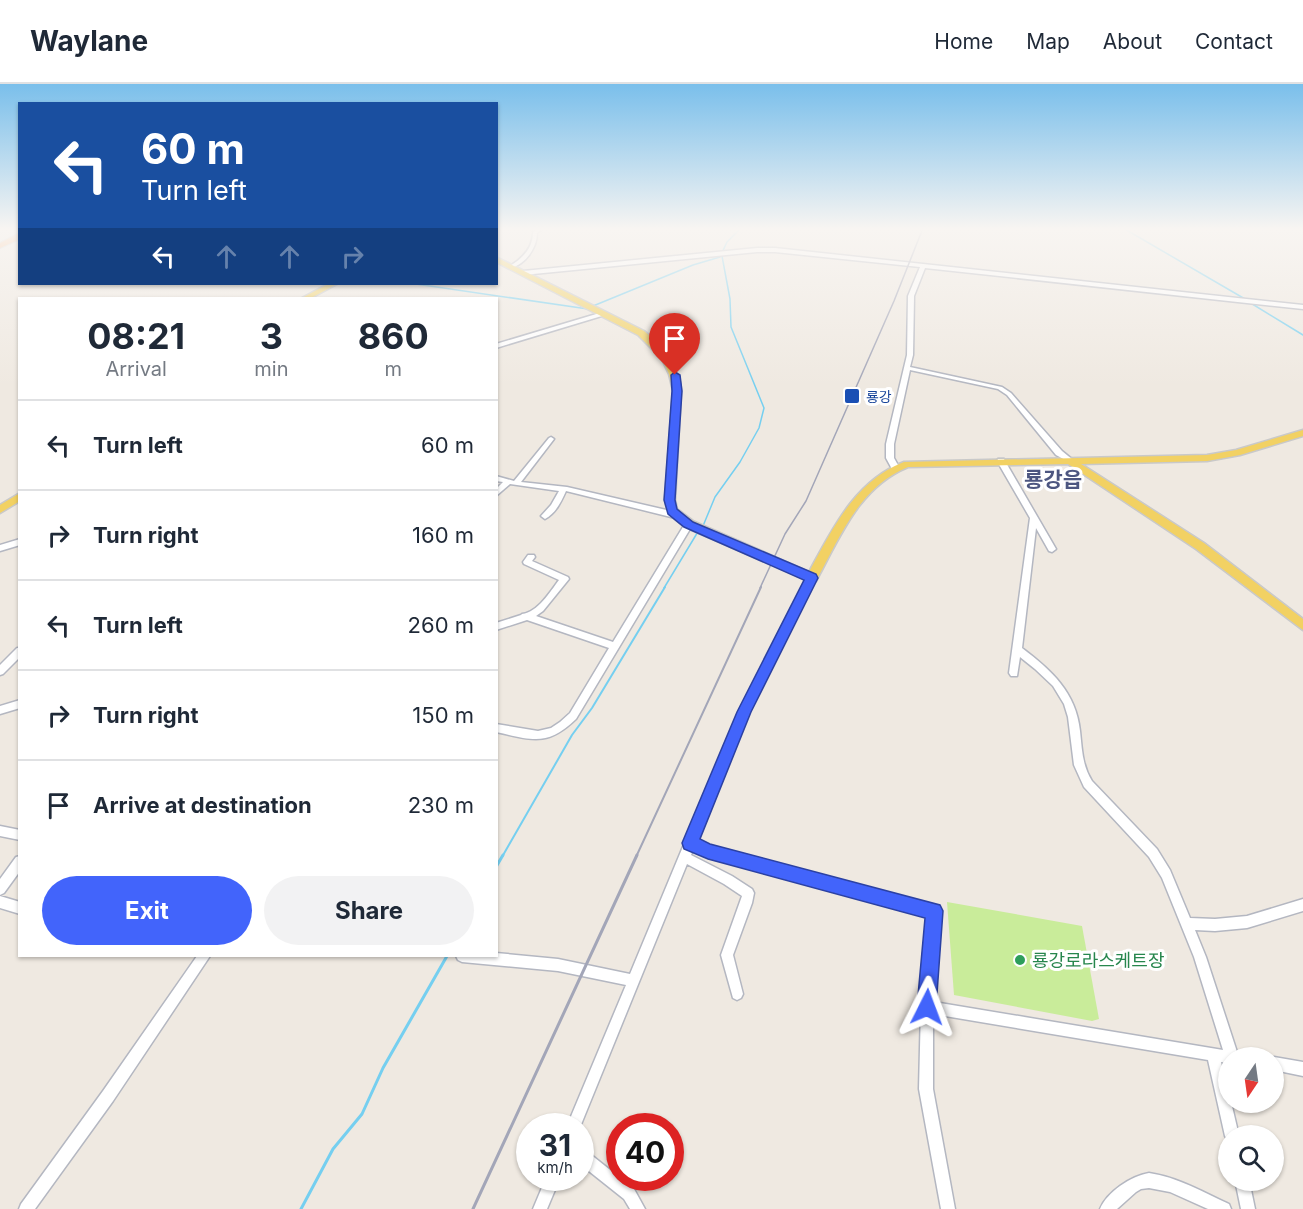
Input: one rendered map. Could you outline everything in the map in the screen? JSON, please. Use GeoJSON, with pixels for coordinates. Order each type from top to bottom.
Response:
{"type":"FeatureCollection","features":[{"type":"Feature","properties":{"kind":"main road"},"geometry":{"type":"LineString","coordinates":[[538,280],[651,340],[662,352],[675,375],[677,391],[670,500],[675,515],[696,528],[812,578],[841,523],[855,503],[895,467],[907,464],[1227,456],[1303,434]]}},
{"type":"Feature","properties":{"kind":"main road"},"geometry":{"type":"LineString","coordinates":[[308,297],[331,285]]}},
{"type":"Feature","properties":{"kind":"main road"},"geometry":{"type":"LineString","coordinates":[[1069,460],[1200,546],[1303,625]]}},
{"type":"Feature","properties":{"kind":"main road"},"geometry":{"type":"LineString","coordinates":[[0,510],[18,497]]}},
{"type":"Feature","properties":{"kind":"street"},"geometry":{"type":"LineString","coordinates":[[895,467],[890,458],[890,444],[908,368],[911,340],[911,296],[917,280]]}},
{"type":"Feature","properties":{"kind":"street"},"geometry":{"type":"LineString","coordinates":[[1057,280],[1303,307]]}},
{"type":"Feature","properties":{"kind":"street"},"geometry":{"type":"LineString","coordinates":[[498,345],[603,314]]}},
{"type":"Feature","properties":{"kind":"street"},"geometry":{"type":"LineString","coordinates":[[908,368],[1000,388],[1009,394],[1059,453],[1069,460]]}},
{"type":"Feature","properties":{"kind":"street"},"geometry":{"type":"LineString","coordinates":[[498,493],[513,482],[551,439]]}},
{"type":"Feature","properties":{"kind":"street"},"geometry":{"type":"LineString","coordinates":[[1001,461],[1052,549]]}},
{"type":"Feature","properties":{"kind":"street"},"geometry":{"type":"LineString","coordinates":[[498,478],[564,489],[675,515]]}},
{"type":"Feature","properties":{"kind":"street"},"geometry":{"type":"LineString","coordinates":[[545,516],[554,507],[564,489]]}},
{"type":"Feature","properties":{"kind":"street"},"geometry":{"type":"LineString","coordinates":[[1014,673],[1033,519]]}},
{"type":"Feature","properties":{"kind":"street"},"geometry":{"type":"LineString","coordinates":[[498,728],[533,735],[550,735],[573,716],[696,528]]}},
{"type":"Feature","properties":{"kind":"street"},"geometry":{"type":"LineString","coordinates":[[0,548],[18,543]]}},
{"type":"Feature","properties":{"kind":"street"},"geometry":{"type":"LineString","coordinates":[[498,626],[540,609],[565,579],[527,562],[531,557]]}},
{"type":"Feature","properties":{"kind":"street"},"geometry":{"type":"LineString","coordinates":[[579,1113],[744,712],[812,578]]}},
{"type":"Feature","properties":{"kind":"street"},"geometry":{"type":"LineString","coordinates":[[525,616],[616,647]]}},
{"type":"Feature","properties":{"kind":"street"},"geometry":{"type":"LineString","coordinates":[[1017,650],[1057,682],[1075,727],[1076,756],[1080,773],[1153,853],[1166,874],[1187,924],[1230,1047]]}},
{"type":"Feature","properties":{"kind":"street"},"geometry":{"type":"LineString","coordinates":[[0,671],[18,653]]}},
{"type":"Feature","properties":{"kind":"street"},"geometry":{"type":"LineString","coordinates":[[0,710],[18,705]]}},
{"type":"Feature","properties":{"kind":"street"},"geometry":{"type":"LineString","coordinates":[[0,831],[18,835]]}},
{"type":"Feature","properties":{"kind":"street"},"geometry":{"type":"LineString","coordinates":[[690,843],[708,851],[934,911],[927,1007],[926,1089],[948,1209]]}},
{"type":"Feature","properties":{"kind":"street"},"geometry":{"type":"LineString","coordinates":[[684,857],[748,893],[727,955],[737,993]]}},
{"type":"Feature","properties":{"kind":"street"},"geometry":{"type":"LineString","coordinates":[[0,889],[18,864]]}},
{"type":"Feature","properties":{"kind":"street"},"geometry":{"type":"LineString","coordinates":[[0,902],[18,907]]}},
{"type":"Feature","properties":{"kind":"street"},"geometry":{"type":"LineString","coordinates":[[1187,924],[1215,925],[1247,921],[1303,905]]}},
{"type":"Feature","properties":{"kind":"street"},"geometry":{"type":"LineString","coordinates":[[26,1209],[108,1096],[203,957]]}},
{"type":"Feature","properties":{"kind":"street"},"geometry":{"type":"LineString","coordinates":[[473,957],[558,965],[634,981]]}},
{"type":"Feature","properties":{"kind":"street"},"geometry":{"type":"LineString","coordinates":[[927,1007],[1218,1055]]}},
{"type":"Feature","properties":{"kind":"street"},"geometry":{"type":"LineString","coordinates":[[1213,1054],[1229,1125]]}},
{"type":"Feature","properties":{"kind":"street"},"geometry":{"type":"LineString","coordinates":[[1284,1066],[1303,1069]]}},
{"type":"Feature","properties":{"kind":"street"},"geometry":{"type":"LineString","coordinates":[[594,1166],[629,1194],[639,1209]]}},
{"type":"Feature","properties":{"kind":"street"},"geometry":{"type":"LineString","coordinates":[[1107,1209],[1128,1190],[1149,1180],[1164,1183],[1224,1209]]}},
{"type":"Feature","properties":{"kind":"street"},"geometry":{"type":"LineString","coordinates":[[540,1209],[548,1191]]}},
{"type":"Feature","properties":{"kind":"street"},"geometry":{"type":"LineString","coordinates":[[1244,1191],[1248,1209]]}},
{"type":"Feature","properties":{"kind":"green space","name":"룡강로라스케트장"},"geometry":{"type":"Polygon","coordinates":[[[947,902],[1082,926],[1099,1019],[1092,1021],[954,995],[947,902]]]}},
{"type":"Feature","properties":{"kind":"waterway"},"geometry":{"type":"LineString","coordinates":[[593,306],[655,280]]}},
{"type":"Feature","properties":{"kind":"waterway"},"geometry":{"type":"LineString","coordinates":[[703,526],[715,497],[740,462],[759,428],[764,408],[731,327],[727,280]]}},
{"type":"Feature","properties":{"kind":"waterway"},"geometry":{"type":"LineString","coordinates":[[1213,280],[1245,299]]}},
{"type":"Feature","properties":{"kind":"waterway"},"geometry":{"type":"LineString","coordinates":[[423,285],[588,309]]}},
{"type":"Feature","properties":{"kind":"waterway"},"geometry":{"type":"LineString","coordinates":[[1249,302],[1303,335]]}},
{"type":"Feature","properties":{"kind":"waterway"},"geometry":{"type":"LineString","coordinates":[[664,588],[699,530]]}},
{"type":"Feature","properties":{"kind":"waterway"},"geometry":{"type":"LineString","coordinates":[[502,857],[572,735],[592,708],[665,587]]}},
{"type":"Feature","properties":{"kind":"waterway"},"geometry":{"type":"LineString","coordinates":[[498,864],[503,855]]}},
{"type":"Feature","properties":{"kind":"waterway"},"geometry":{"type":"LineString","coordinates":[[301,1209],[333,1149],[362,1114],[383,1068],[446,957]]}},
{"type":"Feature","properties":{"kind":"railway"},"geometry":{"type":"LineString","coordinates":[[760,588],[785,534],[806,501],[902,280]]}},
{"type":"Feature","properties":{"kind":"railway"},"geometry":{"type":"LineString","coordinates":[[636,857],[761,587]]}},
{"type":"Feature","properties":{"kind":"railway"},"geometry":{"type":"LineString","coordinates":[[473,1209],[637,855]]}},
{"type":"Feature","properties":{"kind":"place","name":"룡강"},"geometry":{"type":"Point","coordinates":[852,396]}},
{"type":"Feature","properties":{"kind":"place","name":"룡강로라스케트장"},"geometry":{"type":"Point","coordinates":[1020,960]}},
{"type":"Feature","properties":{"kind":"district","name":"룡강읍"},"geometry":{"type":"Point","coordinates":[1053,479]}},
{"type":"Feature","properties":{"kind":"route"},"geometry":{"type":"LineString","coordinates":[[675,375],[677,391],[670,500],[672,511],[689,525],[812,578],[744,712],[690,843],[708,851],[934,911],[929,954],[927,1007]]}}]}
